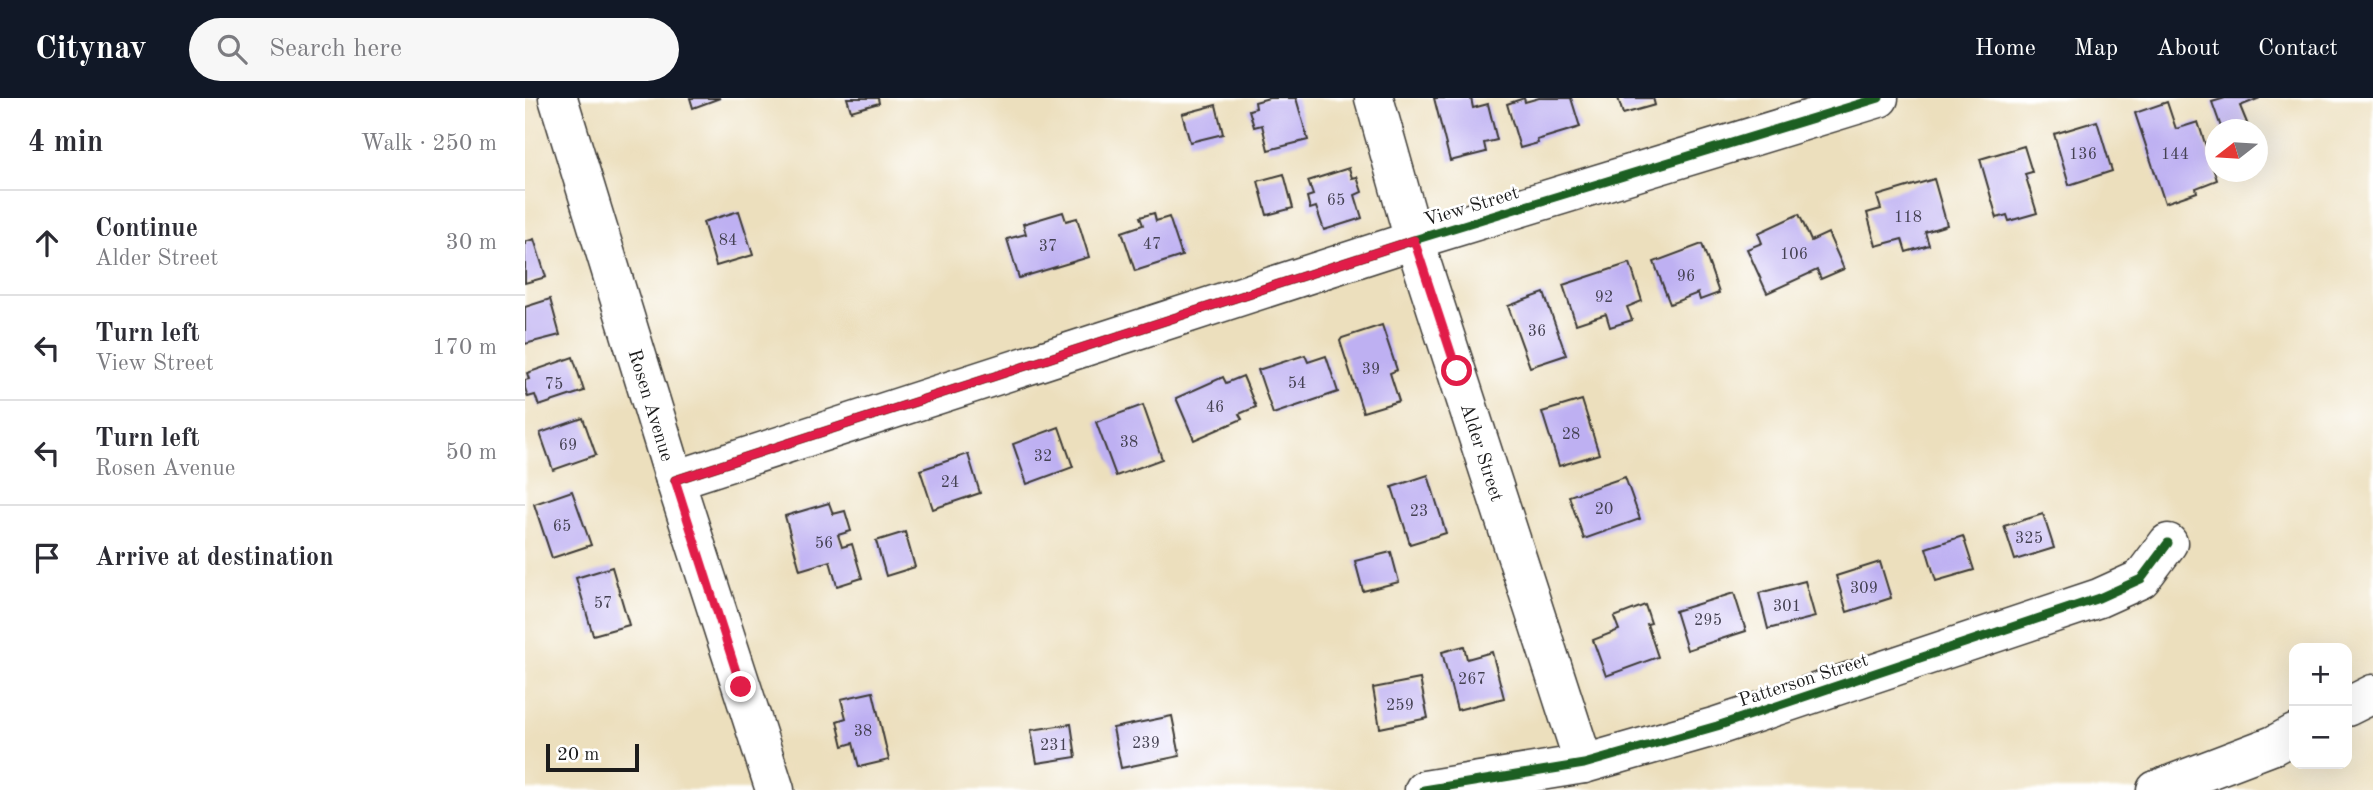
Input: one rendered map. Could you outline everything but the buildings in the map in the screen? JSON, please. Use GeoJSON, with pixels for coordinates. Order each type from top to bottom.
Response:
{"type":"FeatureCollection","features":[{"type":"Feature","properties":{"kind":"main road","name":"Rosen Avenue"},"geometry":{"type":"LineString","coordinates":[[558,98],[675,480],[775,790]]}},
{"type":"Feature","properties":{"kind":"main road","name":"Alder Street"},"geometry":{"type":"LineString","coordinates":[[1374,98],[1414,240],[1584,764]]}},
{"type":"Feature","properties":{"kind":"main road","name":"View Street"},"geometry":{"type":"LineString","coordinates":[[675,480],[1414,240],[1879,98]]}},
{"type":"Feature","properties":{"kind":"main road","name":"Patterson Street"},"geometry":{"type":"LineString","coordinates":[[1424,790],[1584,764],[1717,726],[2099,598],[2141,579],[2168,543]]}},
{"type":"Feature","properties":{"kind":"main road"},"geometry":{"type":"LineString","coordinates":[[2349,706],[2373,694]]}},
{"type":"Feature","properties":{"kind":"main road"},"geometry":{"type":"LineString","coordinates":[[2157,790],[2289,737]]}},
{"type":"Feature","properties":{"kind":"cycle path"},"geometry":{"type":"LineString","coordinates":[[675,480],[1414,240],[1879,98]]}},
{"type":"Feature","properties":{"kind":"cycle path"},"geometry":{"type":"LineString","coordinates":[[1424,790],[1584,764],[1717,726],[2099,598],[2141,579],[2168,543]]}},
{"type":"Feature","properties":{"kind":"route"},"geometry":{"type":"LineString","coordinates":[[741,687],[675,480],[1414,240],[1457,371]]}}]}
